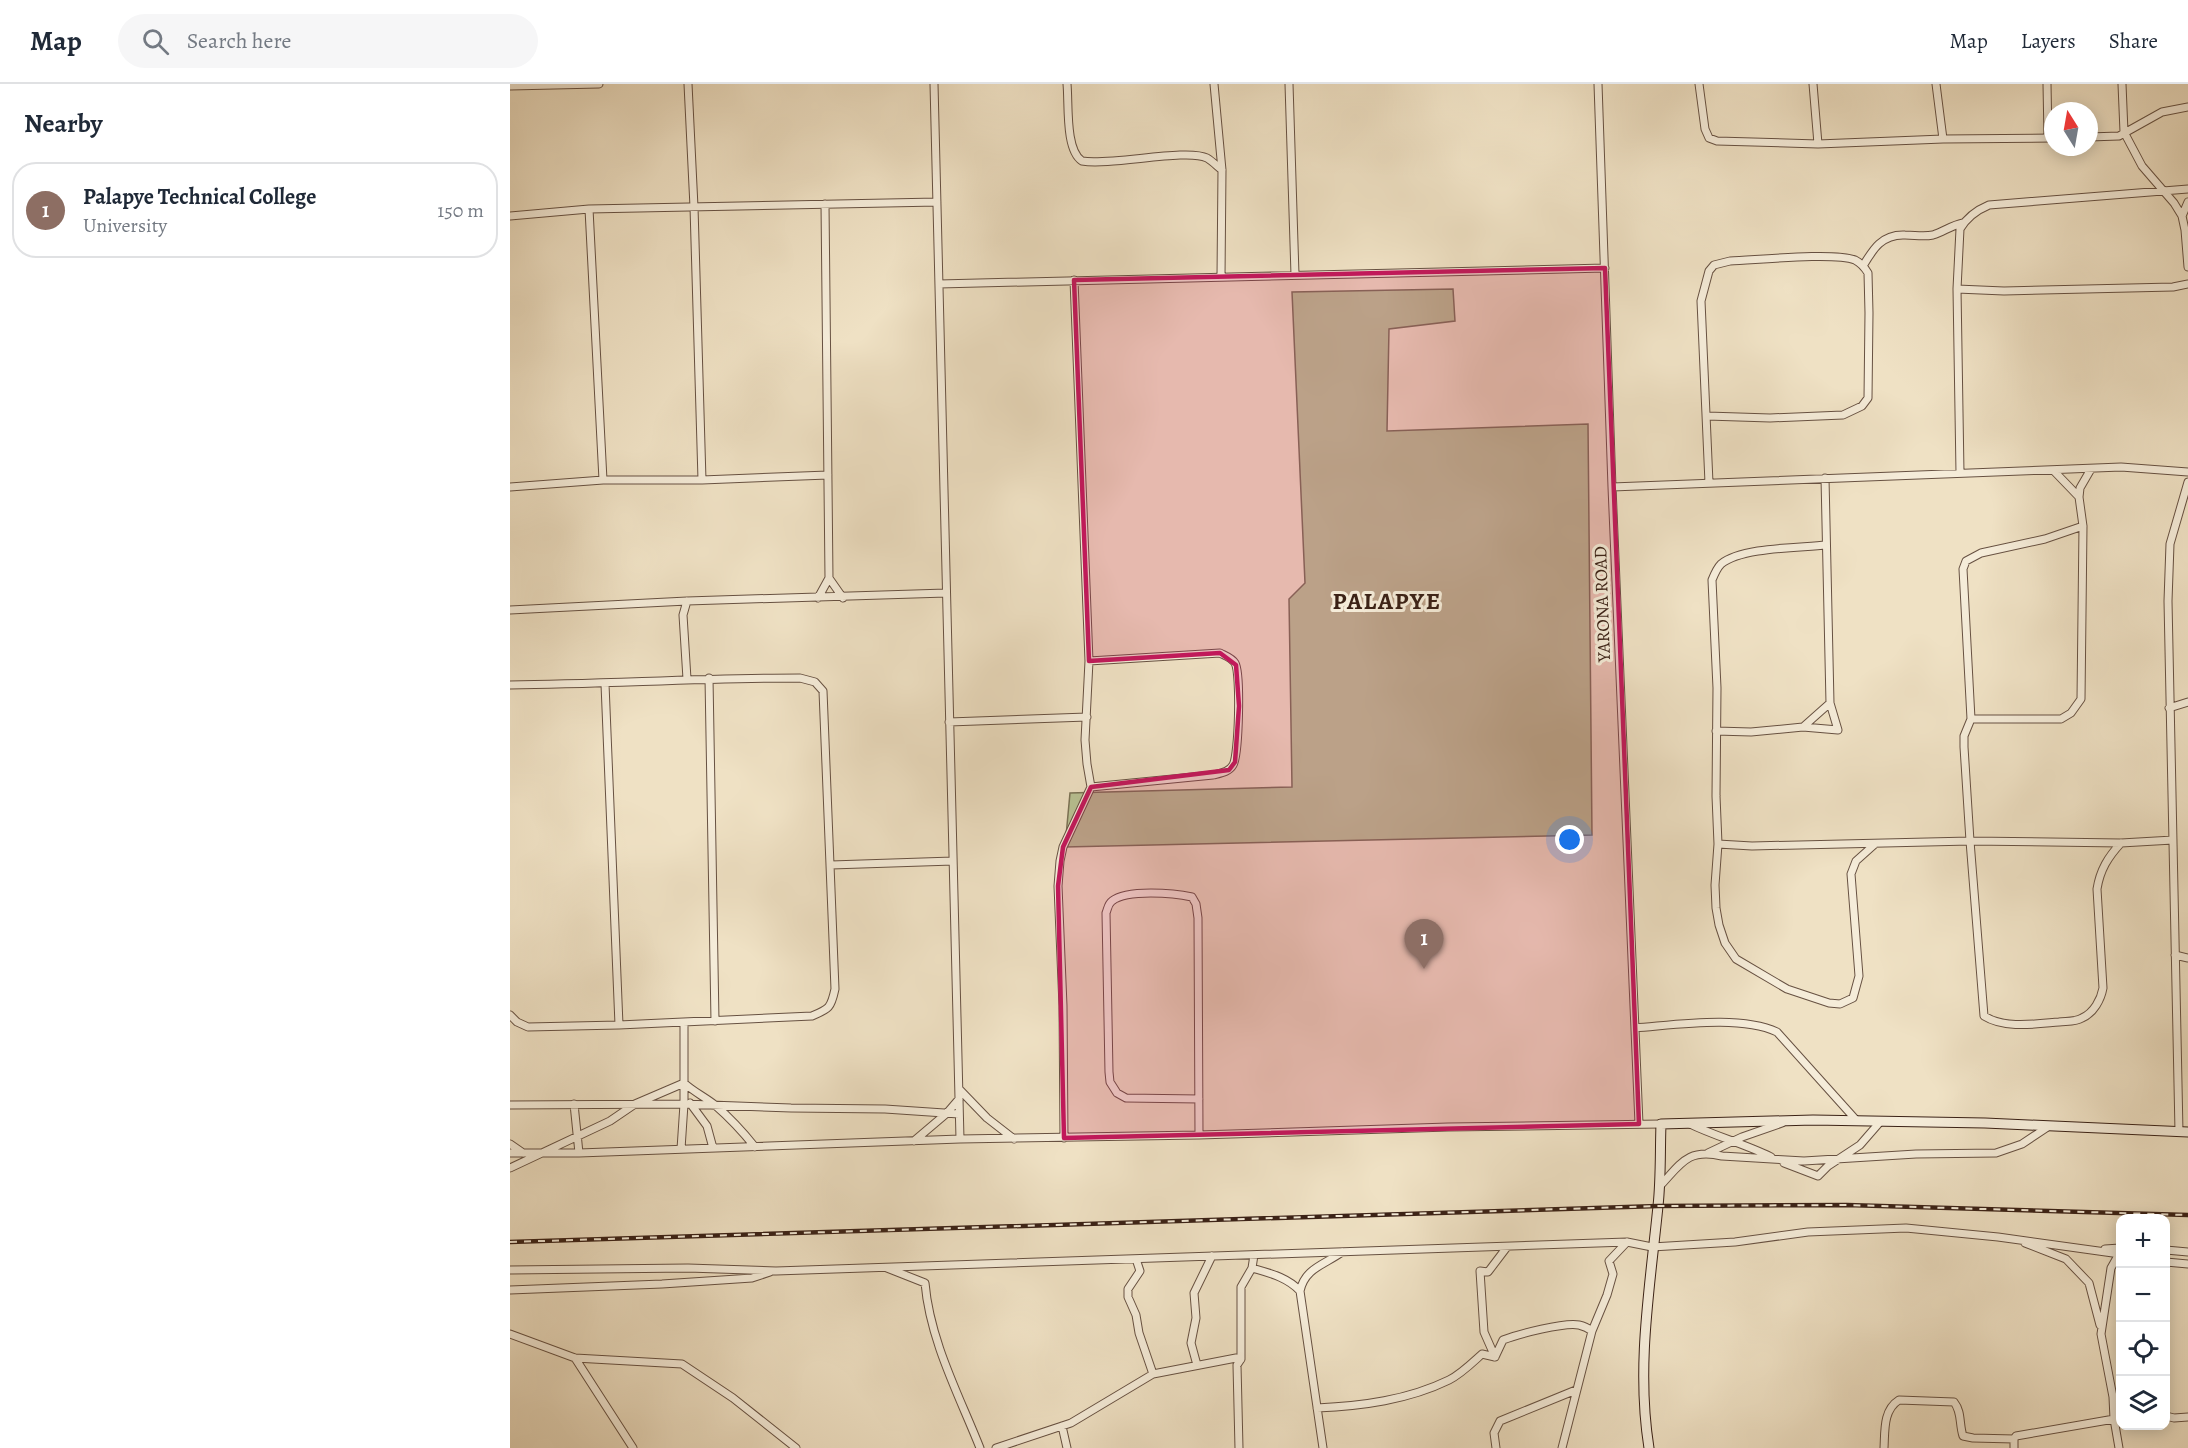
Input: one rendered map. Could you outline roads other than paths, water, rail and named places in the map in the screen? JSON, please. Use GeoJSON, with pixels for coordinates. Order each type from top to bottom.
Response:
{"type":"FeatureCollection","features":[{"type":"Feature","properties":{"kind":"street"},"geometry":{"type":"LineString","coordinates":[[510,86],[599,84]]}},
{"type":"Feature","properties":{"kind":"street"},"geometry":{"type":"LineString","coordinates":[[688,84],[702,480]]}},
{"type":"Feature","properties":{"kind":"street"},"geometry":{"type":"LineString","coordinates":[[934,84],[960,1139]]}},
{"type":"Feature","properties":{"kind":"street"},"geometry":{"type":"LineString","coordinates":[[1067,84],[1071,145],[1075,155],[1082,161],[1138,160],[1194,155],[1206,158],[1222,170]]}},
{"type":"Feature","properties":{"kind":"street"},"geometry":{"type":"LineString","coordinates":[[1214,84],[1222,170],[1221,277]]}},
{"type":"Feature","properties":{"kind":"street"},"geometry":{"type":"LineString","coordinates":[[1289,84],[1295,275]]}},
{"type":"Feature","properties":{"kind":"street","name":"YARONA ROAD"},"geometry":{"type":"LineString","coordinates":[[1598,84],[1612,487],[1639,1124]]}},
{"type":"Feature","properties":{"kind":"street"},"geometry":{"type":"LineString","coordinates":[[1699,84],[1705,129],[1709,138],[1729,143],[1818,144],[2044,138]]}},
{"type":"Feature","properties":{"kind":"street"},"geometry":{"type":"LineString","coordinates":[[1813,84],[1818,144]]}},
{"type":"Feature","properties":{"kind":"street"},"geometry":{"type":"LineString","coordinates":[[1936,84],[1943,139]]}},
{"type":"Feature","properties":{"kind":"street"},"geometry":{"type":"LineString","coordinates":[[2048,84],[2049,102]]}},
{"type":"Feature","properties":{"kind":"street"},"geometry":{"type":"LineString","coordinates":[[2122,84],[2124,132],[2142,166],[2174,203],[2182,216],[2186,230],[2188,267]]}},
{"type":"Feature","properties":{"kind":"street"},"geometry":{"type":"LineString","coordinates":[[2098,137],[2119,136],[2162,112],[2188,107]]}},
{"type":"Feature","properties":{"kind":"street"},"geometry":{"type":"LineString","coordinates":[[1959,473],[1957,289],[1960,229],[1963,223],[1973,213],[1989,205],[2188,189]]}},
{"type":"Feature","properties":{"kind":"street"},"geometry":{"type":"LineString","coordinates":[[510,216],[589,209],[937,202]]}},
{"type":"Feature","properties":{"kind":"street"},"geometry":{"type":"LineString","coordinates":[[2182,216],[2188,202]]}},
{"type":"Feature","properties":{"kind":"street"},"geometry":{"type":"LineString","coordinates":[[818,598],[829,578],[825,204]]}},
{"type":"Feature","properties":{"kind":"street"},"geometry":{"type":"LineString","coordinates":[[589,209],[603,480]]}},
{"type":"Feature","properties":{"kind":"street"},"geometry":{"type":"LineString","coordinates":[[1863,266],[1875,246],[1892,236],[1918,237],[1935,234],[1963,223]]}},
{"type":"Feature","properties":{"kind":"street"},"geometry":{"type":"LineString","coordinates":[[1707,416],[1770,418],[1844,415],[1858,410],[1868,398],[1868,273],[1863,266],[1853,260],[1831,257],[1730,261],[1714,265],[1706,278],[1701,301],[1709,483]]}},
{"type":"Feature","properties":{"kind":"street"},"geometry":{"type":"LineString","coordinates":[[939,284],[1605,268]]}},
{"type":"Feature","properties":{"kind":"street"},"geometry":{"type":"LineString","coordinates":[[1064,1138],[1063,1006],[1058,886],[1063,847],[1091,787],[1085,740],[1089,661],[1074,280]]}},
{"type":"Feature","properties":{"kind":"street"},"geometry":{"type":"LineString","coordinates":[[1957,289],[2004,291],[2173,287],[2188,284]]}},
{"type":"Feature","properties":{"kind":"street"},"geometry":{"type":"LineString","coordinates":[[1612,487],[2121,467],[2188,472]]}},
{"type":"Feature","properties":{"kind":"street"},"geometry":{"type":"LineString","coordinates":[[1971,719],[2061,719],[2077,706],[2082,684],[2083,526],[2079,497],[2080,488],[2091,469]]}},
{"type":"Feature","properties":{"kind":"street"},"geometry":{"type":"LineString","coordinates":[[2054,470],[2079,497]]}},
{"type":"Feature","properties":{"kind":"street"},"geometry":{"type":"LineString","coordinates":[[510,487],[603,480],[702,480],[828,475]]}},
{"type":"Feature","properties":{"kind":"street"},"geometry":{"type":"LineString","coordinates":[[1716,731],[1751,732],[1803,727],[1838,730],[1830,703],[1825,478]]}},
{"type":"Feature","properties":{"kind":"street"},"geometry":{"type":"LineString","coordinates":[[510,1153],[579,1153],[960,1139],[1199,1135],[1448,1126],[1689,1124],[1790,1120],[2049,1126],[2184,1132],[2175,955],[2168,601],[2170,544],[2188,482]]}},
{"type":"Feature","properties":{"kind":"street"},"geometry":{"type":"LineString","coordinates":[[2083,526],[2045,539],[1981,553],[1966,561],[1963,569],[1971,719],[1964,736],[1970,842],[1982,1013],[1991,1020],[2028,1024],[2083,1018],[2090,1013],[2102,995],[2097,889],[2104,866],[2121,843]]}},
{"type":"Feature","properties":{"kind":"street"},"geometry":{"type":"LineString","coordinates":[[1826,544],[1751,552],[1737,556],[1720,565],[1712,580],[1717,688],[1716,908],[1725,943],[1736,959],[1787,989],[1818,1001],[1840,1004],[1853,998],[1858,980],[1851,874],[1856,861],[1875,844]]}},
{"type":"Feature","properties":{"kind":"street"},"geometry":{"type":"LineString","coordinates":[[829,578],[843,598]]}},
{"type":"Feature","properties":{"kind":"street"},"geometry":{"type":"LineString","coordinates":[[510,610],[687,601],[843,598],[946,593]]}},
{"type":"Feature","properties":{"kind":"street"},"geometry":{"type":"LineString","coordinates":[[687,601],[683,615],[687,679]]}},
{"type":"Feature","properties":{"kind":"street"},"geometry":{"type":"LineString","coordinates":[[1089,661],[1220,653],[1230,658],[1236,665],[1239,706],[1235,762],[1229,770],[1213,775],[1091,787]]}},
{"type":"Feature","properties":{"kind":"street"},"geometry":{"type":"LineString","coordinates":[[709,678],[715,1021]]}},
{"type":"Feature","properties":{"kind":"street"},"geometry":{"type":"LineString","coordinates":[[510,685],[605,684],[709,678],[800,678],[815,682],[823,691],[835,989],[833,1001],[828,1009],[812,1016],[619,1026],[528,1027],[517,1022],[510,1015]]}},
{"type":"Feature","properties":{"kind":"street"},"geometry":{"type":"LineString","coordinates":[[605,684],[619,1026]]}},
{"type":"Feature","properties":{"kind":"street"},"geometry":{"type":"LineString","coordinates":[[2169,708],[2188,702]]}},
{"type":"Feature","properties":{"kind":"street"},"geometry":{"type":"LineString","coordinates":[[1803,727],[1830,703]]}},
{"type":"Feature","properties":{"kind":"street"},"geometry":{"type":"LineString","coordinates":[[950,722],[1087,717]]}},
{"type":"Feature","properties":{"kind":"street"},"geometry":{"type":"LineString","coordinates":[[1718,844],[1752,846],[1970,842],[2121,843],[2173,840]]}},
{"type":"Feature","properties":{"kind":"street"},"geometry":{"type":"LineString","coordinates":[[831,865],[953,861]]}},
{"type":"Feature","properties":{"kind":"street"},"geometry":{"type":"LineString","coordinates":[[1199,1099],[1126,1098],[1117,1093],[1110,1082],[1107,1046],[1106,913],[1109,903],[1117,898],[1138,894],[1172,893],[1192,897],[1196,904],[1198,918],[1199,1099],[1199,1135]]}},
{"type":"Feature","properties":{"kind":"street"},"geometry":{"type":"LineString","coordinates":[[2175,955],[2188,958]]}},
{"type":"Feature","properties":{"kind":"street"},"geometry":{"type":"LineString","coordinates":[[681,1149],[686,1101],[684,1022]]}},
{"type":"Feature","properties":{"kind":"street"},"geometry":{"type":"LineString","coordinates":[[1635,1028],[1738,1023],[1763,1025],[1778,1032],[1857,1121]]}},
{"type":"Feature","properties":{"kind":"street"},"geometry":{"type":"LineString","coordinates":[[510,1168],[610,1121],[635,1104],[684,1083]]}},
{"type":"Feature","properties":{"kind":"street"},"geometry":{"type":"LineString","coordinates":[[684,1083],[714,1104],[739,1126],[755,1147]]}},
{"type":"Feature","properties":{"kind":"street"},"geometry":{"type":"LineString","coordinates":[[958,1089],[987,1118],[1014,1139]]}},
{"type":"Feature","properties":{"kind":"street"},"geometry":{"type":"LineString","coordinates":[[914,1141],[947,1113],[959,1099]]}},
{"type":"Feature","properties":{"kind":"street"},"geometry":{"type":"LineString","coordinates":[[686,1101],[707,1126],[713,1148]]}},
{"type":"Feature","properties":{"kind":"street"},"geometry":{"type":"LineString","coordinates":[[510,1105],[635,1104],[686,1101],[791,1108],[885,1109],[959,1114]]}},
{"type":"Feature","properties":{"kind":"street"},"geometry":{"type":"LineString","coordinates":[[574,1104],[579,1153]]}},
{"type":"Feature","properties":{"kind":"street"},"geometry":{"type":"LineString","coordinates":[[1708,1153],[1732,1141],[1790,1120]]}},
{"type":"Feature","properties":{"kind":"street"},"geometry":{"type":"LineString","coordinates":[[1689,1124],[1818,1176],[1828,1166],[1860,1145],[1880,1122]]}},
{"type":"Feature","properties":{"kind":"street"},"geometry":{"type":"LineString","coordinates":[[1649,1448],[1642,1383],[1659,1187],[1661,1124]]}},
{"type":"Feature","properties":{"kind":"street"},"geometry":{"type":"LineString","coordinates":[[1659,1187],[1681,1161],[1692,1155],[1708,1153],[1722,1156],[1804,1161],[1996,1153],[2022,1144],[2049,1126]]}},
{"type":"Feature","properties":{"kind":"street"},"geometry":{"type":"LineString","coordinates":[[510,1144],[523,1153]]}},
{"type":"Feature","properties":{"kind":"street"},"geometry":{"type":"LineString","coordinates":[[510,1270],[776,1271],[1627,1242],[1652,1247],[1736,1242],[1808,1232],[1906,1228],[2116,1252]]}},
{"type":"Feature","properties":{"kind":"street"},"geometry":{"type":"LineString","coordinates":[[2016,1239],[2066,1259],[2089,1283],[2098,1313],[2116,1414]]}},
{"type":"Feature","properties":{"kind":"street"},"geometry":{"type":"LineString","coordinates":[[1562,1448],[1592,1331],[1613,1274],[1609,1261],[1627,1242]]}},
{"type":"Feature","properties":{"kind":"street"},"geometry":{"type":"LineString","coordinates":[[1495,1357],[1484,1332],[1480,1271],[1488,1272],[1507,1247]]}},
{"type":"Feature","properties":{"kind":"street"},"geometry":{"type":"LineString","coordinates":[[2170,1250],[2188,1252]]}},
{"type":"Feature","properties":{"kind":"street"},"geometry":{"type":"LineString","coordinates":[[1323,1448],[1300,1291],[1303,1279],[1308,1274],[1342,1252]]}},
{"type":"Feature","properties":{"kind":"street"},"geometry":{"type":"LineString","coordinates":[[1239,1448],[1237,1365],[1240,1359],[1241,1287],[1252,1268],[1254,1255]]}},
{"type":"Feature","properties":{"kind":"street"},"geometry":{"type":"LineString","coordinates":[[1197,1365],[1191,1343],[1196,1318],[1194,1293],[1212,1256]]}},
{"type":"Feature","properties":{"kind":"street"},"geometry":{"type":"LineString","coordinates":[[1136,1258],[1140,1271],[1128,1289],[1128,1297],[1136,1315],[1139,1334],[1153,1374]]}},
{"type":"Feature","properties":{"kind":"street"},"geometry":{"type":"LineString","coordinates":[[2101,1334],[2111,1268],[2116,1259]]}},
{"type":"Feature","properties":{"kind":"street"},"geometry":{"type":"LineString","coordinates":[[2170,1262],[2188,1264]]}},
{"type":"Feature","properties":{"kind":"street"},"geometry":{"type":"LineString","coordinates":[[882,1267],[925,1284],[927,1308],[940,1351],[980,1448]]}},
{"type":"Feature","properties":{"kind":"street"},"geometry":{"type":"LineString","coordinates":[[1252,1268],[1276,1275],[1300,1291]]}},
{"type":"Feature","properties":{"kind":"street"},"geometry":{"type":"LineString","coordinates":[[711,1281],[719,1269]]}},
{"type":"Feature","properties":{"kind":"street"},"geometry":{"type":"LineString","coordinates":[[510,1290],[711,1281],[752,1278],[776,1271]]}},
{"type":"Feature","properties":{"kind":"street"},"geometry":{"type":"LineString","coordinates":[[1495,1357],[1503,1340],[1518,1335],[1569,1324],[1586,1327],[1592,1331]]}},
{"type":"Feature","properties":{"kind":"street"},"geometry":{"type":"LineString","coordinates":[[510,1334],[575,1358],[682,1364],[733,1398],[796,1448]]}},
{"type":"Feature","properties":{"kind":"street"},"geometry":{"type":"LineString","coordinates":[[1317,1408],[1360,1406],[1404,1397],[1450,1379],[1482,1354],[1495,1357]]}},
{"type":"Feature","properties":{"kind":"street"},"geometry":{"type":"LineString","coordinates":[[575,1358],[633,1448]]}},
{"type":"Feature","properties":{"kind":"street"},"geometry":{"type":"LineString","coordinates":[[996,1448],[1071,1423],[1153,1374],[1240,1359]]}},
{"type":"Feature","properties":{"kind":"street"},"geometry":{"type":"LineString","coordinates":[[1497,1448],[1494,1433],[1500,1421],[1576,1390]]}},
{"type":"Feature","properties":{"kind":"street"},"geometry":{"type":"LineString","coordinates":[[1884,1448],[1888,1411],[1892,1404],[1899,1400],[1954,1402],[1959,1408],[1960,1428],[1963,1436],[1973,1438],[2014,1439],[2016,1436],[2116,1419]]}},
{"type":"Feature","properties":{"kind":"street"},"geometry":{"type":"LineString","coordinates":[[2170,1417],[2188,1417]]}},
{"type":"Feature","properties":{"kind":"street"},"geometry":{"type":"LineString","coordinates":[[1062,1426],[1067,1448]]}},
{"type":"Feature","properties":{"kind":"street"},"geometry":{"type":"LineString","coordinates":[[2118,1430],[2119,1448]]}},
{"type":"Feature","properties":{"kind":"street"},"geometry":{"type":"LineString","coordinates":[[2014,1439],[2014,1448]]}},
{"type":"Feature","properties":{"kind":"railway"},"geometry":{"type":"LineString","coordinates":[[510,1242],[1658,1206],[1847,1205],[2188,1215]]}},
{"type":"Feature","properties":{"kind":"place","name":"Palapye Technical College"},"geometry":{"type":"Point","coordinates":[1424,969]}},
{"type":"Feature","properties":{"kind":"district","name":"PALAPYE"},"geometry":{"type":"Point","coordinates":[1387,601]}}]}
